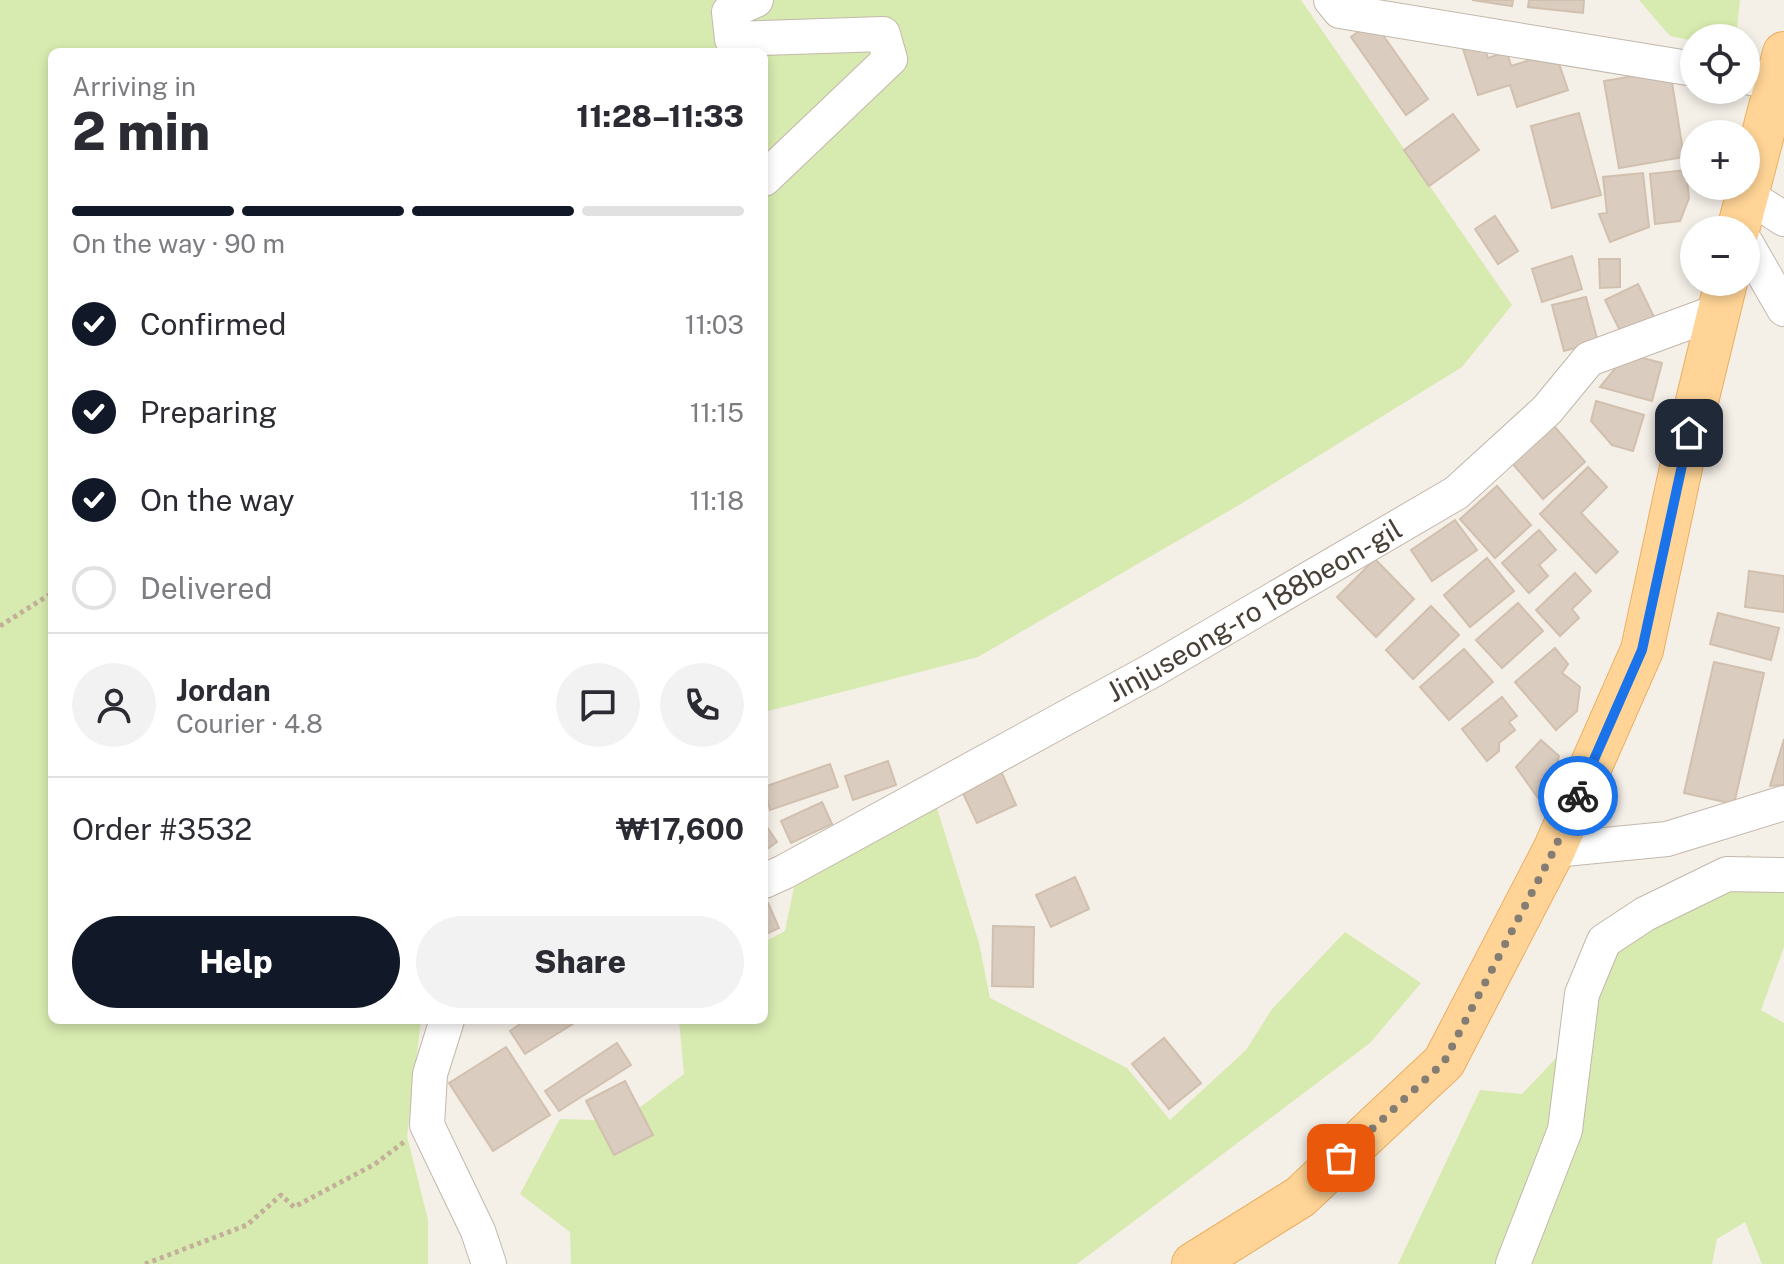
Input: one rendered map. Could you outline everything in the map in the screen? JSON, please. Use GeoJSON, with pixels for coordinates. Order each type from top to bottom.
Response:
{"type":"FeatureCollection","features":[{"type":"Feature","properties":{"kind":"main road"},"geometry":{"type":"LineString","coordinates":[[1742,216],[1769,71]]}},
{"type":"Feature","properties":{"kind":"main road"},"geometry":{"type":"LineString","coordinates":[[1193,1264],[1300,1197],[1444,1062],[1554,850],[1642,650],[1722,296]]}},
{"type":"Feature","properties":{"kind":"street"},"geometry":{"type":"LineString","coordinates":[[756,0],[729,12],[732,39],[883,34],[890,59],[768,175]]}},
{"type":"Feature","properties":{"kind":"street"},"geometry":{"type":"LineString","coordinates":[[1331,0],[1340,11],[1680,67]]}},
{"type":"Feature","properties":{"kind":"street"},"geometry":{"type":"LineString","coordinates":[[1760,220],[1784,219]]}},
{"type":"Feature","properties":{"kind":"street"},"geometry":{"type":"LineString","coordinates":[[1760,267],[1784,309]]}},
{"type":"Feature","properties":{"kind":"street","name":"Jinjuseong-ro 188beon-gil"},"geometry":{"type":"LineString","coordinates":[[768,879],[1153,670],[1456,493],[1547,410],[1589,359],[1722,296]]}},
{"type":"Feature","properties":{"kind":"street"},"geometry":{"type":"LineString","coordinates":[[1554,850],[1667,839],[1784,803]]}},
{"type":"Feature","properties":{"kind":"street"},"geometry":{"type":"LineString","coordinates":[[1513,1264],[1565,1130],[1582,994],[1604,941],[1645,914],[1727,874],[1784,875]]}},
{"type":"Feature","properties":{"kind":"street"},"geometry":{"type":"LineString","coordinates":[[446,1024],[430,1074],[427,1125],[478,1231],[489,1264]]}},
{"type":"Feature","properties":{"kind":"path"},"geometry":{"type":"LineString","coordinates":[[0,626],[48,596]]}},
{"type":"Feature","properties":{"kind":"path"},"geometry":{"type":"LineString","coordinates":[[145,1264],[247,1225],[281,1195],[294,1207],[375,1164],[427,1125]]}},
{"type":"Feature","properties":{"kind":"green space"},"geometry":{"type":"Polygon","coordinates":[[[0,0],[1301,0],[1512,305],[1462,367],[1239,505],[978,657],[768,711],[768,48],[48,48],[48,1024],[421,1024],[407,1136],[428,1220],[428,1264],[0,1264],[0,0]]]}},
{"type":"Feature","properties":{"kind":"green space"},"geometry":{"type":"Polygon","coordinates":[[[1639,0],[1740,0],[1737,24],[1680,24],[1680,38],[1670,36],[1639,0]]]}},
{"type":"Feature","properties":{"kind":"green space"},"geometry":{"type":"Polygon","coordinates":[[[936,805],[979,943],[990,998],[1127,1068],[1170,1120],[1246,1050],[1272,1009],[1345,932],[1421,983],[1370,1043],[1077,1264],[571,1264],[570,1232],[520,1194],[560,1119],[622,1121],[684,1074],[679,1024],[768,1024],[768,940],[785,931],[795,882],[936,805]]]}},
{"type":"Feature","properties":{"kind":"green space"},"geometry":{"type":"Polygon","coordinates":[[[1747,855],[1784,867],[1784,947],[1761,1010],[1784,1023],[1784,1264],[1762,1264],[1745,1222],[1717,1239],[1712,1264],[1398,1264],[1480,1090],[1522,1094],[1592,1020],[1624,928],[1747,855]]]}},
{"type":"Feature","properties":{"kind":"building"},"geometry":{"type":"Polygon","coordinates":[[[1472,0],[1513,0],[1512,6],[1472,0]]]}},
{"type":"Feature","properties":{"kind":"building"},"geometry":{"type":"Polygon","coordinates":[[[1529,0],[1584,0],[1583,13],[1528,7],[1529,0]]]}},
{"type":"Feature","properties":{"kind":"building"},"geometry":{"type":"Polygon","coordinates":[[[1373,21],[1428,99],[1406,115],[1351,37],[1373,21]]]}},
{"type":"Feature","properties":{"kind":"building"},"geometry":{"type":"Polygon","coordinates":[[[1483,43],[1488,58],[1507,52],[1511,66],[1555,52],[1568,90],[1517,107],[1510,85],[1478,95],[1463,49],[1483,43]]]}},
{"type":"Feature","properties":{"kind":"building"},"geometry":{"type":"Polygon","coordinates":[[[1670,70],[1680,132],[1680,158],[1619,168],[1604,81],[1670,70]]]}},
{"type":"Feature","properties":{"kind":"building"},"geometry":{"type":"Polygon","coordinates":[[[1579,113],[1601,195],[1552,208],[1531,126],[1579,113]]]}},
{"type":"Feature","properties":{"kind":"building"},"geometry":{"type":"Polygon","coordinates":[[[1453,114],[1479,150],[1429,186],[1404,150],[1453,114]]]}},
{"type":"Feature","properties":{"kind":"building"},"geometry":{"type":"Polygon","coordinates":[[[1680,171],[1680,200],[1688,200],[1680,221],[1655,224],[1650,174],[1680,171]]]}},
{"type":"Feature","properties":{"kind":"building"},"geometry":{"type":"Polygon","coordinates":[[[1643,173],[1649,227],[1610,242],[1599,214],[1607,213],[1603,177],[1643,173]]]}},
{"type":"Feature","properties":{"kind":"building"},"geometry":{"type":"Polygon","coordinates":[[[1495,216],[1518,251],[1498,264],[1475,229],[1495,216]]]}},
{"type":"Feature","properties":{"kind":"building"},"geometry":{"type":"Polygon","coordinates":[[[1572,256],[1582,289],[1542,302],[1532,269],[1572,256]]]}},
{"type":"Feature","properties":{"kind":"building"},"geometry":{"type":"Polygon","coordinates":[[[1599,259],[1620,259],[1620,287],[1600,288],[1599,259]]]}},
{"type":"Feature","properties":{"kind":"building"},"geometry":{"type":"Polygon","coordinates":[[[1638,284],[1654,317],[1621,333],[1605,300],[1638,284]]]}},
{"type":"Feature","properties":{"kind":"building"},"geometry":{"type":"Polygon","coordinates":[[[1586,297],[1598,342],[1564,351],[1552,305],[1586,297]]]}},
{"type":"Feature","properties":{"kind":"building"},"geometry":{"type":"Polygon","coordinates":[[[1627,354],[1662,363],[1652,401],[1600,387],[1627,354]]]}},
{"type":"Feature","properties":{"kind":"building"},"geometry":{"type":"Polygon","coordinates":[[[1596,401],[1644,415],[1633,451],[1612,445],[1591,421],[1596,401]]]}},
{"type":"Feature","properties":{"kind":"building"},"geometry":{"type":"Polygon","coordinates":[[[1554,426],[1585,462],[1543,499],[1512,463],[1554,426]]]}},
{"type":"Feature","properties":{"kind":"building"},"geometry":{"type":"Polygon","coordinates":[[[1588,467],[1607,487],[1581,513],[1618,552],[1596,573],[1540,514],[1588,467]]]}},
{"type":"Feature","properties":{"kind":"building"},"geometry":{"type":"Polygon","coordinates":[[[1497,486],[1531,525],[1495,558],[1460,519],[1497,486]]]}},
{"type":"Feature","properties":{"kind":"building"},"geometry":{"type":"Polygon","coordinates":[[[1455,520],[1477,550],[1432,581],[1411,550],[1455,520]]]}},
{"type":"Feature","properties":{"kind":"building"},"geometry":{"type":"Polygon","coordinates":[[[1539,530],[1556,550],[1539,565],[1548,576],[1529,593],[1502,563],[1539,530]]]}},
{"type":"Feature","properties":{"kind":"building"},"geometry":{"type":"Polygon","coordinates":[[[1487,558],[1514,591],[1470,627],[1444,595],[1487,558]]]}},
{"type":"Feature","properties":{"kind":"building"},"geometry":{"type":"Polygon","coordinates":[[[1375,559],[1414,599],[1376,637],[1337,597],[1375,559]]]}},
{"type":"Feature","properties":{"kind":"building"},"geometry":{"type":"Polygon","coordinates":[[[1749,571],[1784,576],[1784,612],[1745,607],[1749,571]]]}},
{"type":"Feature","properties":{"kind":"building"},"geometry":{"type":"Polygon","coordinates":[[[1575,573],[1591,591],[1572,609],[1579,618],[1560,636],[1536,610],[1575,573]]]}},
{"type":"Feature","properties":{"kind":"building"},"geometry":{"type":"Polygon","coordinates":[[[1518,603],[1543,631],[1502,668],[1476,640],[1518,603]]]}},
{"type":"Feature","properties":{"kind":"building"},"geometry":{"type":"Polygon","coordinates":[[[1431,606],[1459,635],[1413,679],[1386,650],[1431,606]]]}},
{"type":"Feature","properties":{"kind":"building"},"geometry":{"type":"Polygon","coordinates":[[[1718,613],[1779,628],[1771,660],[1710,644],[1718,613]]]}},
{"type":"Feature","properties":{"kind":"building"},"geometry":{"type":"Polygon","coordinates":[[[1555,648],[1568,664],[1562,673],[1580,687],[1577,711],[1556,730],[1515,682],[1555,648]]]}},
{"type":"Feature","properties":{"kind":"building"},"geometry":{"type":"Polygon","coordinates":[[[1464,649],[1493,682],[1449,720],[1420,687],[1464,649]]]}},
{"type":"Feature","properties":{"kind":"building"},"geometry":{"type":"Polygon","coordinates":[[[1714,662],[1764,673],[1734,804],[1684,793],[1714,662]]]}},
{"type":"Feature","properties":{"kind":"building"},"geometry":{"type":"Polygon","coordinates":[[[1502,697],[1517,716],[1509,722],[1515,730],[1499,743],[1499,751],[1487,761],[1462,729],[1502,697]]]}},
{"type":"Feature","properties":{"kind":"building"},"geometry":{"type":"Polygon","coordinates":[[[1784,739],[1784,785],[1770,786],[1784,739]]]}},
{"type":"Feature","properties":{"kind":"building"},"geometry":{"type":"Polygon","coordinates":[[[1541,740],[1559,756],[1553,779],[1538,798],[1516,767],[1541,740]]]}},
{"type":"Feature","properties":{"kind":"building"},"geometry":{"type":"Polygon","coordinates":[[[888,761],[896,785],[853,800],[845,776],[888,761]]]}},
{"type":"Feature","properties":{"kind":"building"},"geometry":{"type":"Polygon","coordinates":[[[830,764],[838,787],[770,810],[768,786],[830,764]]]}},
{"type":"Feature","properties":{"kind":"building"},"geometry":{"type":"Polygon","coordinates":[[[1000,769],[1016,805],[977,823],[960,787],[1000,769]]]}},
{"type":"Feature","properties":{"kind":"building"},"geometry":{"type":"Polygon","coordinates":[[[822,802],[832,824],[791,843],[781,821],[822,802]]]}},
{"type":"Feature","properties":{"kind":"building"},"geometry":{"type":"Polygon","coordinates":[[[768,828],[777,842],[768,848],[768,828]]]}},
{"type":"Feature","properties":{"kind":"building"},"geometry":{"type":"Polygon","coordinates":[[[1075,877],[1089,909],[1051,927],[1036,895],[1075,877]]]}},
{"type":"Feature","properties":{"kind":"building"},"geometry":{"type":"Polygon","coordinates":[[[768,903],[779,928],[768,933],[768,903]]]}},
{"type":"Feature","properties":{"kind":"building"},"geometry":{"type":"Polygon","coordinates":[[[993,926],[1034,927],[1033,987],[992,986],[993,926]]]}},
{"type":"Feature","properties":{"kind":"building"},"geometry":{"type":"Polygon","coordinates":[[[520,1024],[573,1024],[525,1054],[510,1031],[520,1024]]]}},
{"type":"Feature","properties":{"kind":"building"},"geometry":{"type":"Polygon","coordinates":[[[1164,1038],[1201,1083],[1169,1109],[1132,1064],[1164,1038]]]}},
{"type":"Feature","properties":{"kind":"building"},"geometry":{"type":"Polygon","coordinates":[[[617,1043],[631,1065],[559,1111],[545,1091],[617,1043]]]}},
{"type":"Feature","properties":{"kind":"building"},"geometry":{"type":"Polygon","coordinates":[[[506,1047],[550,1115],[493,1151],[449,1083],[506,1047]]]}},
{"type":"Feature","properties":{"kind":"building"},"geometry":{"type":"Polygon","coordinates":[[[625,1081],[653,1135],[614,1155],[586,1101],[625,1081]]]}},
{"type":"Feature","properties":{"kind":"way so far"},"geometry":{"type":"LineString","coordinates":[[1341,1158],[1444,1062],[1554,850],[1578,796]]}},
{"type":"Feature","properties":{"kind":"route"},"geometry":{"type":"LineString","coordinates":[[1578,796],[1642,650],[1689,433]]}}]}
